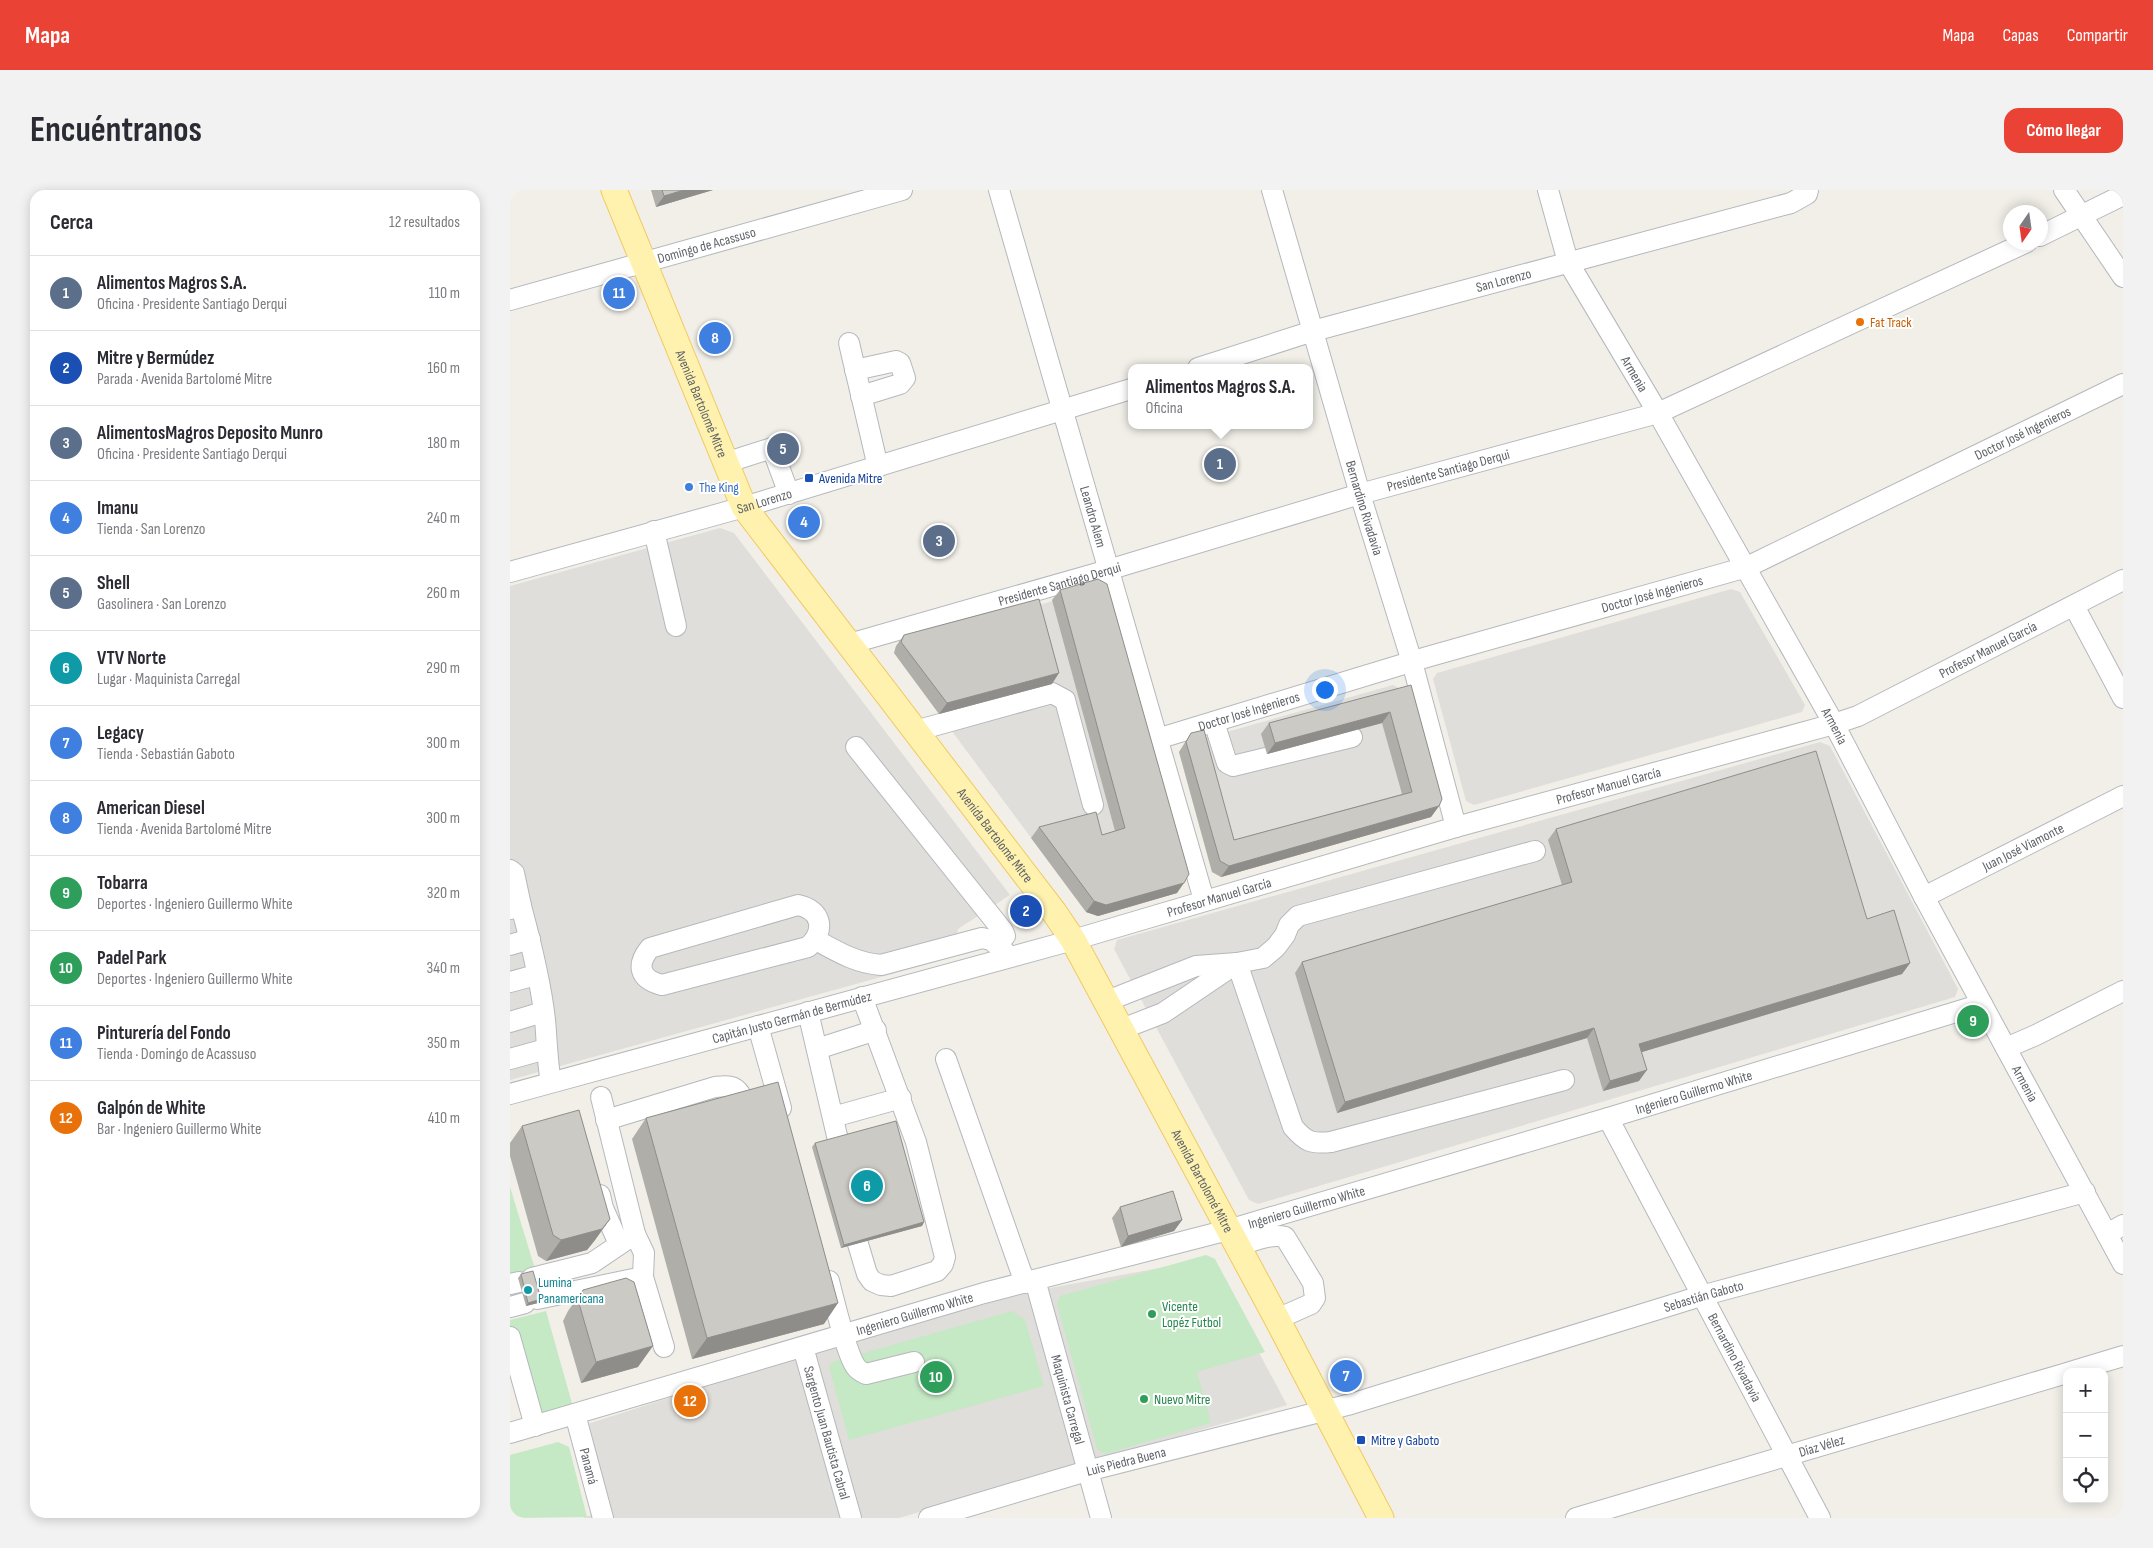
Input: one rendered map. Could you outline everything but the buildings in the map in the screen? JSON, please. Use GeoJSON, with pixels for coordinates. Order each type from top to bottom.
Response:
{"type":"FeatureCollection","features":[{"type":"Feature","properties":{"kind":"main road","name":"Avenida Bartolomé Mitre"},"geometry":{"type":"LineString","coordinates":[[614,190],[744,507],[1054,912],[1073,940],[1232,1238],[1278,1319],[1381,1518]]}},
{"type":"Feature","properties":{"kind":"street","name":"Domingo de Acassuso"},"geometry":{"type":"LineString","coordinates":[[510,300],[902,190]]}},
{"type":"Feature","properties":{"kind":"street","name":"Leandro Alem"},"geometry":{"type":"LineString","coordinates":[[1000,190],[1204,900]]}},
{"type":"Feature","properties":{"kind":"street","name":"Bernardino Rivadavia"},"geometry":{"type":"LineString","coordinates":[[1272,190],[1360,494],[1412,662],[1456,827]]}},
{"type":"Feature","properties":{"kind":"street","name":"Armenia"},"geometry":{"type":"LineString","coordinates":[[1548,190],[1568,262],[1747,567],[1834,724],[1924,897],[2085,1192],[2115,1230],[2123,1264]]}},
{"type":"Feature","properties":{"kind":"street"},"geometry":{"type":"LineString","coordinates":[[2064,190],[2123,277]]}},
{"type":"Feature","properties":{"kind":"street","name":"San Lorenzo"},"geometry":{"type":"LineString","coordinates":[[1210,364],[1313,331],[1791,203],[1808,192]]}},
{"type":"Feature","properties":{"kind":"street"},"geometry":{"type":"LineString","coordinates":[[2048,232],[2123,196]]}},
{"type":"Feature","properties":{"kind":"street","name":"Presidente Santiago Derqui"},"geometry":{"type":"LineString","coordinates":[[848,644],[1108,570],[1360,494],[1658,413],[2010,250]]}},
{"type":"Feature","properties":{"kind":"street"},"geometry":{"type":"LineString","coordinates":[[849,343],[878,467]]}},
{"type":"Feature","properties":{"kind":"street"},"geometry":{"type":"LineString","coordinates":[[855,370],[893,360],[900,363],[905,378],[900,384],[861,396]]}},
{"type":"Feature","properties":{"kind":"street","name":"Doctor José Ingenieros"},"geometry":{"type":"LineString","coordinates":[[1157,740],[1412,662],[1747,567],[2123,384]]}},
{"type":"Feature","properties":{"kind":"street","name":"San Lorenzo"},"geometry":{"type":"LineString","coordinates":[[510,572],[789,494],[1128,390]]}},
{"type":"Feature","properties":{"kind":"street"},"geometry":{"type":"LineString","coordinates":[[725,462],[772,448],[789,494]]}},
{"type":"Feature","properties":{"kind":"street"},"geometry":{"type":"LineString","coordinates":[[654,531],[676,626]]}},
{"type":"Feature","properties":{"kind":"street","name":"Profesor Manuel García"},"geometry":{"type":"LineString","coordinates":[[1073,940],[1456,827],[1858,716],[2123,580]]}},
{"type":"Feature","properties":{"kind":"street"},"geometry":{"type":"LineString","coordinates":[[2074,606],[2123,698]]}},
{"type":"Feature","properties":{"kind":"street"},"geometry":{"type":"LineString","coordinates":[[915,732],[1052,694],[1065,700],[1093,805]]}},
{"type":"Feature","properties":{"kind":"street"},"geometry":{"type":"LineString","coordinates":[[1214,722],[1227,763],[1233,766],[1352,737]]}},
{"type":"Feature","properties":{"kind":"street"},"geometry":{"type":"LineString","coordinates":[[816,940],[853,959],[867,964],[881,965],[982,938],[1003,950],[1005,936],[1003,931],[856,746]]}},
{"type":"Feature","properties":{"kind":"street","name":"Juan José Viamonte"},"geometry":{"type":"LineString","coordinates":[[1924,897],[2123,796]]}},
{"type":"Feature","properties":{"kind":"street"},"geometry":{"type":"LineString","coordinates":[[1107,1001],[1196,966],[1237,963],[1263,958],[1276,947],[1285,935],[1289,925],[1298,916],[1535,851]]}},
{"type":"Feature","properties":{"kind":"street"},"geometry":{"type":"LineString","coordinates":[[510,870],[514,873],[516,907],[530,939],[543,1012],[551,1082]]}},
{"type":"Feature","properties":{"kind":"street"},"geometry":{"type":"LineString","coordinates":[[798,905],[806,906],[813,911],[818,920],[819,931],[816,940],[808,946],[662,985],[652,982],[646,977],[641,968],[642,958],[650,948],[798,905]]}},
{"type":"Feature","properties":{"kind":"street"},"geometry":{"type":"LineString","coordinates":[[510,945],[530,939]]}},
{"type":"Feature","properties":{"kind":"street","name":"Capitán Justo Germán de Bermúdez"},"geometry":{"type":"LineString","coordinates":[[510,1094],[862,997],[1003,950],[1073,940]]}},
{"type":"Feature","properties":{"kind":"street"},"geometry":{"type":"LineString","coordinates":[[1122,1030],[1163,1012],[1237,963]]}},
{"type":"Feature","properties":{"kind":"street"},"geometry":{"type":"LineString","coordinates":[[1237,963],[1293,1127],[1303,1139],[1314,1143],[1331,1142],[1564,1080]]}},
{"type":"Feature","properties":{"kind":"street"},"geometry":{"type":"LineString","coordinates":[[510,982],[536,974]]}},
{"type":"Feature","properties":{"kind":"street"},"geometry":{"type":"LineString","coordinates":[[2006,1048],[2036,1035],[2123,990]]}},
{"type":"Feature","properties":{"kind":"street"},"geometry":{"type":"LineString","coordinates":[[858,1244],[867,1274],[872,1281],[881,1285],[891,1286],[936,1271],[943,1264],[945,1257],[916,1142],[876,1030],[862,997]]}},
{"type":"Feature","properties":{"kind":"street","name":"Ingeniero Guillermo White"},"geometry":{"type":"LineString","coordinates":[[510,1433],[1030,1281],[1232,1238],[1608,1118],[1982,1004]]}},
{"type":"Feature","properties":{"kind":"street"},"geometry":{"type":"LineString","coordinates":[[510,1022],[543,1012]]}},
{"type":"Feature","properties":{"kind":"street"},"geometry":{"type":"LineString","coordinates":[[808,1012],[838,1140]]}},
{"type":"Feature","properties":{"kind":"street"},"geometry":{"type":"LineString","coordinates":[[758,1026],[787,1129]]}},
{"type":"Feature","properties":{"kind":"street"},"geometry":{"type":"LineString","coordinates":[[817,1048],[876,1030]]}},
{"type":"Feature","properties":{"kind":"street"},"geometry":{"type":"LineString","coordinates":[[510,1059],[546,1049]]}},
{"type":"Feature","properties":{"kind":"street","name":"Maquinista Carregal"},"geometry":{"type":"LineString","coordinates":[[946,1059],[1030,1281],[1101,1518]]}},
{"type":"Feature","properties":{"kind":"street"},"geometry":{"type":"LineString","coordinates":[[606,1120],[722,1086],[730,1086],[740,1094],[732,1112]]}},
{"type":"Feature","properties":{"kind":"street"},"geometry":{"type":"LineString","coordinates":[[601,1097],[606,1120],[620,1244],[606,1268],[615,1282]]}},
{"type":"Feature","properties":{"kind":"street"},"geometry":{"type":"LineString","coordinates":[[833,1117],[900,1098]]}},
{"type":"Feature","properties":{"kind":"street","name":"Bernardino Rivadavia"},"geometry":{"type":"LineString","coordinates":[[1608,1118],[1820,1518]]}},
{"type":"Feature","properties":{"kind":"street"},"geometry":{"type":"LineString","coordinates":[[596,1180],[603,1208],[620,1244],[644,1254],[643,1277],[664,1347]]}},
{"type":"Feature","properties":{"kind":"street","name":"Sebastián Gaboto"},"geometry":{"type":"LineString","coordinates":[[1325,1410],[1351,1404],[1701,1296],[2085,1192]]}},
{"type":"Feature","properties":{"kind":"street"},"geometry":{"type":"LineString","coordinates":[[1232,1238],[1285,1237],[1313,1283],[1315,1298],[1311,1304],[1278,1319]]}},
{"type":"Feature","properties":{"kind":"street"},"geometry":{"type":"LineString","coordinates":[[520,1282],[592,1262],[620,1244]]}},
{"type":"Feature","properties":{"kind":"street"},"geometry":{"type":"LineString","coordinates":[[824,1261],[844,1336],[855,1366],[859,1371],[866,1374],[914,1362]]}},
{"type":"Feature","properties":{"kind":"street"},"geometry":{"type":"LineString","coordinates":[[524,1303],[643,1277]]}},
{"type":"Feature","properties":{"kind":"street"},"geometry":{"type":"LineString","coordinates":[[510,1337],[535,1426]]}},
{"type":"Feature","properties":{"kind":"street","name":"Sargento Juan Bautista Cabral"},"geometry":{"type":"LineString","coordinates":[[803,1347],[851,1518]]}},
{"type":"Feature","properties":{"kind":"street","name":"Díaz Vélez"},"geometry":{"type":"LineString","coordinates":[[2082,1368],[2123,1356]]}},
{"type":"Feature","properties":{"kind":"street","name":"Díaz Vélez"},"geometry":{"type":"LineString","coordinates":[[1576,1518],[2063,1373]]}},
{"type":"Feature","properties":{"kind":"street","name":"Luis Piedra Buena"},"geometry":{"type":"LineString","coordinates":[[929,1518],[1087,1471],[1325,1410]]}},
{"type":"Feature","properties":{"kind":"street","name":"Panamá"},"geometry":{"type":"LineString","coordinates":[[575,1414],[603,1518]]}},
{"type":"Feature","properties":{"kind":"shaded area"},"geometry":{"type":"Polygon","coordinates":[[[720,528],[734,533],[1010,895],[958,929],[957,935],[964,954],[510,1080],[510,586],[720,528]]]}},
{"type":"Feature","properties":{"kind":"shaded area"},"geometry":{"type":"Polygon","coordinates":[[[1731,589],[1740,592],[1805,705],[1802,712],[1474,805],[1466,801],[1433,679],[1437,673],[1731,589]]]}},
{"type":"Feature","properties":{"kind":"shaded area"},"geometry":{"type":"Polygon","coordinates":[[[1091,590],[1182,885],[1177,893],[1098,916],[1086,912],[894,653],[896,646],[1091,590]]]}},
{"type":"Feature","properties":{"kind":"shaded area"},"geometry":{"type":"Polygon","coordinates":[[[1393,685],[1401,689],[1435,810],[1431,817],[1221,877],[1212,872],[1179,752],[1184,744],[1393,685]]]}},
{"type":"Feature","properties":{"kind":"shaded area"},"geometry":{"type":"Polygon","coordinates":[[[1820,742],[1830,746],[1958,989],[1955,997],[1258,1204],[1249,1200],[1114,949],[1117,940],[1820,742]]]}},
{"type":"Feature","properties":{"kind":"shaded area"},"geometry":{"type":"Polygon","coordinates":[[[1209,1259],[1287,1405],[899,1518],[582,1518],[595,1514],[572,1429],[793,1358],[1028,1292],[1209,1259]]]}},
{"type":"Feature","properties":{"kind":"green space"},"geometry":{"type":"Polygon","coordinates":[[[510,1187],[535,1269],[510,1276],[510,1187]]]}},
{"type":"Feature","properties":{"kind":"green space"},"geometry":{"type":"Polygon","coordinates":[[[1206,1255],[1215,1259],[1265,1352],[1197,1372],[1211,1423],[1105,1454],[1097,1449],[1057,1304],[1060,1296],[1206,1255]]]}},
{"type":"Feature","properties":{"kind":"green space"},"geometry":{"type":"Polygon","coordinates":[[[546,1311],[575,1414],[535,1426],[510,1337],[510,1320],[546,1311]]]}},
{"type":"Feature","properties":{"kind":"green space"},"geometry":{"type":"Polygon","coordinates":[[[1012,1311],[1025,1320],[1044,1386],[849,1440],[829,1367],[832,1362],[1012,1311]]]}},
{"type":"Feature","properties":{"kind":"green space"},"geometry":{"type":"Polygon","coordinates":[[[558,1442],[569,1447],[587,1517],[510,1518],[510,1455],[558,1442]]]}},
{"type":"Feature","properties":{"kind":"place","name":"Pinturería del Fondo"},"geometry":{"type":"Point","coordinates":[619,293]}},
{"type":"Feature","properties":{"kind":"place","name":"Fat Track"},"geometry":{"type":"Point","coordinates":[1860,322]}},
{"type":"Feature","properties":{"kind":"place","name":"American Diesel"},"geometry":{"type":"Point","coordinates":[715,338]}},
{"type":"Feature","properties":{"kind":"place","name":"Shell"},"geometry":{"type":"Point","coordinates":[783,449]}},
{"type":"Feature","properties":{"kind":"place","name":"Alimentos Magros S.A."},"geometry":{"type":"Point","coordinates":[1220,464]}},
{"type":"Feature","properties":{"kind":"place","name":"Avenida Mitre"},"geometry":{"type":"Point","coordinates":[809,478]}},
{"type":"Feature","properties":{"kind":"place","name":"The King"},"geometry":{"type":"Point","coordinates":[689,487]}},
{"type":"Feature","properties":{"kind":"place","name":"Imanu"},"geometry":{"type":"Point","coordinates":[804,522]}},
{"type":"Feature","properties":{"kind":"place","name":"AlimentosMagros Deposito Munro"},"geometry":{"type":"Point","coordinates":[939,541]}},
{"type":"Feature","properties":{"kind":"place","name":"Mitre y Bermúdez"},"geometry":{"type":"Point","coordinates":[1026,911]}},
{"type":"Feature","properties":{"kind":"place","name":"Tobarra"},"geometry":{"type":"Point","coordinates":[1973,1021]}},
{"type":"Feature","properties":{"kind":"place","name":"VTV Norte"},"geometry":{"type":"Point","coordinates":[867,1186]}},
{"type":"Feature","properties":{"kind":"place","name":"Lumina Panamericana"},"geometry":{"type":"Point","coordinates":[528,1290]}},
{"type":"Feature","properties":{"kind":"place","name":"Vicente Lopéz Futbol"},"geometry":{"type":"Point","coordinates":[1152,1314]}},
{"type":"Feature","properties":{"kind":"place","name":"Legacy"},"geometry":{"type":"Point","coordinates":[1346,1376]}},
{"type":"Feature","properties":{"kind":"place","name":"Padel Park"},"geometry":{"type":"Point","coordinates":[936,1377]}},
{"type":"Feature","properties":{"kind":"place","name":"Nuevo Mitre"},"geometry":{"type":"Point","coordinates":[1144,1399]}},
{"type":"Feature","properties":{"kind":"place","name":"Galpón de White"},"geometry":{"type":"Point","coordinates":[690,1401]}},
{"type":"Feature","properties":{"kind":"place","name":"Mitre y Gaboto"},"geometry":{"type":"Point","coordinates":[1361,1440]}}]}
